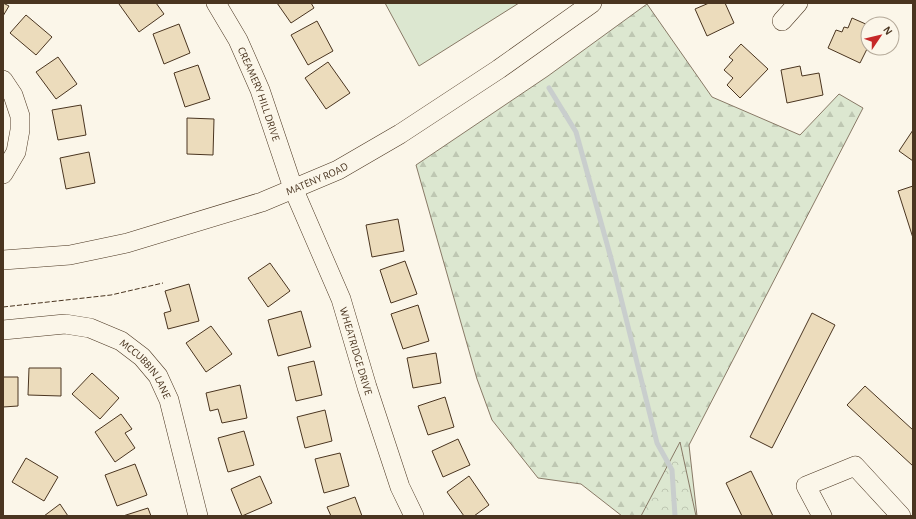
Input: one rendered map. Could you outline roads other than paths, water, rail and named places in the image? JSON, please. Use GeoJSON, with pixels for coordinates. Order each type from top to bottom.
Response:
{"type":"FeatureCollection","features":[{"type":"Feature","properties":{"kind":"street","name":"CREAMERY HILL DRIVE"},"geometry":{"type":"LineString","coordinates":[[216,3],[238,40],[260,90],[293,188]]}},
{"type":"Feature","properties":{"kind":"street","name":"MATENY ROAD"},"geometry":{"type":"LineString","coordinates":[[3,260],[70,255],[127,243],[262,202],[338,170],[400,134],[499,69],[592,3]]}},
{"type":"Feature","properties":{"kind":"street"},"geometry":{"type":"LineString","coordinates":[[782,21],[798,3]]}},
{"type":"Feature","properties":{"kind":"street"},"geometry":{"type":"LineString","coordinates":[[3,80],[12,95],[20,116],[20,130],[16,152],[3,174]]}},
{"type":"Feature","properties":{"kind":"street","name":"WHEATRIDGE DRIVE"},"geometry":{"type":"LineString","coordinates":[[293,188],[341,299],[369,394],[400,487],[414,516]]}},
{"type":"Feature","properties":{"kind":"street","name":"MCCUBBIN LANE"},"geometry":{"type":"LineString","coordinates":[[3,330],[65,324],[90,328],[121,341],[142,358],[158,376],[169,400],[198,516]]}},
{"type":"Feature","properties":{"kind":"street"},"geometry":{"type":"LineString","coordinates":[[822,516],[806,486],[855,466],[901,516]]}},
{"type":"Feature","properties":{"kind":"waterway"},"geometry":{"type":"LineString","coordinates":[[549,88],[576,132],[612,262],[657,443],[672,470],[675,516]]}}]}
